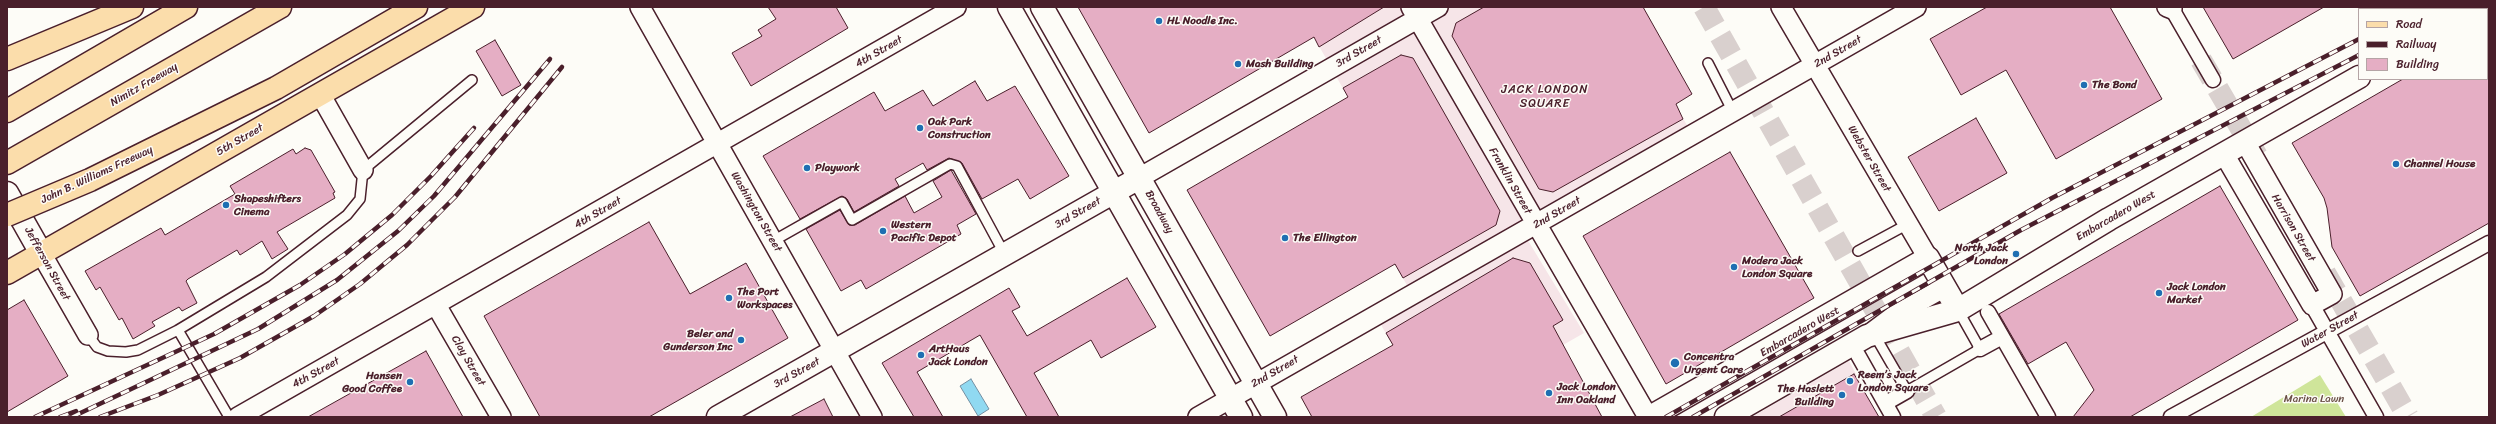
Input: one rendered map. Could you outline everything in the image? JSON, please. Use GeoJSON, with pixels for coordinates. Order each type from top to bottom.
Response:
{"type":"FeatureCollection","features":[{"type":"Feature","properties":{"kind":"main road"},"geometry":{"type":"LineString","coordinates":[[7,59],[132,7]]}},
{"type":"Feature","properties":{"kind":"main road"},"geometry":{"type":"LineString","coordinates":[[7,111],[186,7]]}},
{"type":"Feature","properties":{"kind":"main road","name":"Nimitz Freeway"},"geometry":{"type":"LineString","coordinates":[[7,163],[280,7]]}},
{"type":"Feature","properties":{"kind":"main road"},"geometry":{"type":"LineString","coordinates":[[185,133],[386,7]]}},
{"type":"Feature","properties":{"kind":"main road"},"geometry":{"type":"LineString","coordinates":[[185,133],[276,88],[416,7]]}},
{"type":"Feature","properties":{"kind":"main road","name":"5th Street"},"geometry":{"type":"LineString","coordinates":[[7,273],[473,7]]}},
{"type":"Feature","properties":{"kind":"main road","name":"John B. Williams Freeway"},"geometry":{"type":"LineString","coordinates":[[7,215],[90,180],[185,133]]}},
{"type":"Feature","properties":{"kind":"street","name":"Washington Street"},"geometry":{"type":"LineString","coordinates":[[640,7],[872,417]]}},
{"type":"Feature","properties":{"kind":"street","name":"4th Street"},"geometry":{"type":"LineString","coordinates":[[238,417],[717,145],[956,7]]}},
{"type":"Feature","properties":{"kind":"street"},"geometry":{"type":"LineString","coordinates":[[1009,7],[1241,417]]}},
{"type":"Feature","properties":{"kind":"street","name":"Broadway"},"geometry":{"type":"LineString","coordinates":[[1042,7],[1275,417]]}},
{"type":"Feature","properties":{"kind":"street","name":"3rd Street"},"geometry":{"type":"LineString","coordinates":[[718,417],[1140,178],[1414,13],[1438,7]]}},
{"type":"Feature","properties":{"kind":"street","name":"Webster Street"},"geometry":{"type":"LineString","coordinates":[[1781,7],[1958,310]]}},
{"type":"Feature","properties":{"kind":"street","name":"2nd Street"},"geometry":{"type":"LineString","coordinates":[[1198,417],[1916,7]]}},
{"type":"Feature","properties":{"kind":"street"},"geometry":{"type":"LineString","coordinates":[[2170,8],[2213,80]]}},
{"type":"Feature","properties":{"kind":"street","name":"Franklin Street"},"geometry":{"type":"LineString","coordinates":[[1414,13],[1535,225],[1649,417]]}},
{"type":"Feature","properties":{"kind":"street","name":"Embarcadero West"},"geometry":{"type":"LineString","coordinates":[[1726,417],[1866,342],[1958,310],[2109,219],[2358,78]]}},
{"type":"Feature","properties":{"kind":"street"},"geometry":{"type":"LineString","coordinates":[[320,94],[363,170]]}},
{"type":"Feature","properties":{"kind":"street","name":"Harrison Street"},"geometry":{"type":"LineString","coordinates":[[2244,142],[2332,294],[2312,305]]}},
{"type":"Feature","properties":{"kind":"street","name":"Harrison Street"},"geometry":{"type":"LineString","coordinates":[[2224,154],[2376,417]]}},
{"type":"Feature","properties":{"kind":"street","name":"Jefferson Street"},"geometry":{"type":"LineString","coordinates":[[7,193],[88,335]]}},
{"type":"Feature","properties":{"kind":"street","name":"Water Street"},"geometry":{"type":"LineString","coordinates":[[2171,417],[2489,243]]}},
{"type":"Feature","properties":{"kind":"street","name":"Embarcadero West"},"geometry":{"type":"LineString","coordinates":[[1649,417],[1928,258]]}},
{"type":"Feature","properties":{"kind":"street","name":"Embarcadero West"},"geometry":{"type":"LineString","coordinates":[[1866,342],[1895,315],[1944,287]]}},
{"type":"Feature","properties":{"kind":"street","name":"Clay Street"},"geometry":{"type":"LineString","coordinates":[[436,305],[501,417]]}},
{"type":"Feature","properties":{"kind":"street"},"geometry":{"type":"LineString","coordinates":[[1988,312],[2048,417]]}},
{"type":"Feature","properties":{"kind":"street"},"geometry":{"type":"LineString","coordinates":[[1980,349],[2002,337]]}},
{"type":"Feature","properties":{"kind":"street"},"geometry":{"type":"LineString","coordinates":[[1866,342],[1886,403],[1894,417]]}},
{"type":"Feature","properties":{"kind":"street"},"geometry":{"type":"LineString","coordinates":[[1886,403],[1907,391]]}},
{"type":"Feature","properties":{"kind":"lane"},"geometry":{"type":"LineString","coordinates":[[1708,63],[1733,112]]}},
{"type":"Feature","properties":{"kind":"lane"},"geometry":{"type":"LineString","coordinates":[[88,335],[97,346],[108,351],[126,352],[138,350],[178,330],[266,277],[347,215],[360,199],[363,170],[472,80]]}},
{"type":"Feature","properties":{"kind":"lane"},"geometry":{"type":"LineString","coordinates":[[773,242],[842,202],[852,220],[950,164],[956,166],[1005,255]]}},
{"type":"Feature","properties":{"kind":"lane"},"geometry":{"type":"LineString","coordinates":[[1858,251],[1908,224]]}},
{"type":"Feature","properties":{"kind":"lane"},"geometry":{"type":"LineString","coordinates":[[1866,342],[1907,391],[1980,349],[1958,310]]}},
{"type":"Feature","properties":{"kind":"lane"},"geometry":{"type":"LineString","coordinates":[[178,330],[229,417]]}},
{"type":"Feature","properties":{"kind":"shaded area"},"geometry":{"type":"Polygon","coordinates":[[[1297,7],[1595,7],[1633,31],[1688,127],[1518,224],[1584,333],[1437,417],[1433,417],[1380,323],[1416,301],[1353,191],[1389,170],[1297,7]]]}},
{"type":"Feature","properties":{"kind":"shaded area"},"geometry":{"type":"Polygon","coordinates":[[[1849,361],[1879,417],[1752,417],[1849,361]]]}},
{"type":"Feature","properties":{"kind":"green space","name":"Marina Lawn"},"geometry":{"type":"Polygon","coordinates":[[[2320,375],[2346,417],[2251,417],[2320,375]]]}},
{"type":"Feature","properties":{"kind":"water"},"geometry":{"type":"Polygon","coordinates":[[[971,379],[989,409],[978,416],[960,386],[971,379]]]}},
{"type":"Feature","properties":{"kind":"building"},"geometry":{"type":"Polygon","coordinates":[[[768,7],[836,7],[848,28],[751,86],[732,53],[762,36],[758,30],[776,19],[768,7]]]}},
{"type":"Feature","properties":{"kind":"building"},"geometry":{"type":"Polygon","coordinates":[[[1078,7],[1384,7],[1319,47],[1314,37],[1149,133],[1078,7]]]}},
{"type":"Feature","properties":{"kind":"building"},"geometry":{"type":"Polygon","coordinates":[[[1484,7],[1643,7],[1692,94],[1676,104],[1683,119],[1553,192],[1539,189],[1452,36],[1456,23],[1484,7]]]}},
{"type":"Feature","properties":{"kind":"building","name":"The Bond"},"geometry":{"type":"Polygon","coordinates":[[[1987,7],[2110,7],[2162,99],[2056,159],[2006,70],[1961,95],[1930,39],[1987,7]]]}},
{"type":"Feature","properties":{"kind":"building"},"geometry":{"type":"Polygon","coordinates":[[[2203,7],[2324,7],[2233,59],[2203,7]]]}},
{"type":"Feature","properties":{"kind":"building"},"geometry":{"type":"Polygon","coordinates":[[[495,40],[521,85],[502,96],[476,51],[495,40]]]}},
{"type":"Feature","properties":{"kind":"building"},"geometry":{"type":"Polygon","coordinates":[[[1401,55],[1413,58],[1500,211],[1496,225],[1403,278],[1395,264],[1270,336],[1187,190],[1348,97],[1343,88],[1401,55]]]}},
{"type":"Feature","properties":{"kind":"building","name":"Channel House"},"geometry":{"type":"Polygon","coordinates":[[[2489,79],[2489,223],[2360,296],[2332,247],[2327,208],[2324,198],[2292,143],[2401,80],[2489,79]]]}},
{"type":"Feature","properties":{"kind":"building"},"geometry":{"type":"Polygon","coordinates":[[[975,81],[987,101],[1015,86],[1069,176],[1030,199],[1018,179],[982,199],[962,163],[949,158],[927,170],[923,163],[895,179],[899,186],[854,212],[847,199],[842,196],[800,219],[763,156],[874,92],[885,111],[923,90],[933,106],[975,81]]]}},
{"type":"Feature","properties":{"kind":"building"},"geometry":{"type":"Polygon","coordinates":[[[1976,118],[2007,173],[1939,211],[1908,157],[1976,118]]]}},
{"type":"Feature","properties":{"kind":"building"},"geometry":{"type":"Polygon","coordinates":[[[305,148],[311,150],[335,192],[333,193],[335,198],[277,232],[288,249],[272,259],[262,241],[240,255],[237,250],[188,279],[186,281],[197,303],[182,311],[179,307],[152,322],[155,326],[133,339],[122,318],[119,320],[100,287],[96,290],[85,271],[161,228],[165,235],[235,194],[230,186],[293,149],[296,154],[305,148]]]}},
{"type":"Feature","properties":{"kind":"building","name":"Modera Jack London Square"},"geometry":{"type":"Polygon","coordinates":[[[1730,152],[1814,298],[1666,384],[1583,236],[1730,152]]]}},
{"type":"Feature","properties":{"kind":"building","name":"Western Pacific Depot"},"geometry":{"type":"Polygon","coordinates":[[[951,170],[976,214],[957,225],[961,234],[866,289],[861,280],[841,291],[806,229],[840,210],[849,225],[855,225],[905,196],[914,213],[942,197],[933,181],[951,170]]]}},
{"type":"Feature","properties":{"kind":"building","name":"Jack London Market"},"geometry":{"type":"Polygon","coordinates":[[[2220,186],[2298,320],[2130,417],[2073,417],[2094,390],[2066,342],[2028,364],[1999,314],[2220,186]]]}},
{"type":"Feature","properties":{"kind":"building"},"geometry":{"type":"Polygon","coordinates":[[[649,222],[690,294],[746,263],[788,338],[649,417],[540,417],[484,316],[649,222]]]}},
{"type":"Feature","properties":{"kind":"building"},"geometry":{"type":"Polygon","coordinates":[[[1513,258],[1530,263],[1563,320],[1553,326],[1602,417],[1312,417],[1301,397],[1393,345],[1386,333],[1513,258]]]}},
{"type":"Feature","properties":{"kind":"building"},"geometry":{"type":"Polygon","coordinates":[[[1127,278],[1156,327],[1101,358],[1091,340],[1034,373],[1059,417],[1027,417],[980,335],[917,372],[943,417],[914,417],[882,363],[1009,288],[1020,307],[1012,311],[1027,336],[1127,278]]]}},
{"type":"Feature","properties":{"kind":"building"},"geometry":{"type":"Polygon","coordinates":[[[24,300],[68,376],[7,412],[7,310],[24,300]]]}},
{"type":"Feature","properties":{"kind":"building"},"geometry":{"type":"Polygon","coordinates":[[[426,351],[463,417],[308,417],[376,379],[426,351]]]}},
{"type":"Feature","properties":{"kind":"building","name":"The Haslett Building"},"geometry":{"type":"Polygon","coordinates":[[[1854,374],[1879,417],[1779,417],[1854,374]]]}},
{"type":"Feature","properties":{"kind":"building"},"geometry":{"type":"Polygon","coordinates":[[[824,399],[833,417],[790,417],[824,399]]]}},
{"type":"Feature","properties":{"kind":"tunnel"},"geometry":{"type":"LineString","coordinates":[[1704,7],[1936,417]]}},
{"type":"Feature","properties":{"kind":"tunnel"},"geometry":{"type":"LineString","coordinates":[[2201,60],[2257,156]]}},
{"type":"Feature","properties":{"kind":"tunnel"},"geometry":{"type":"LineString","coordinates":[[2325,273],[2408,417]]}},
{"type":"Feature","properties":{"kind":"railway"},"geometry":{"type":"LineString","coordinates":[[1666,417],[2052,198],[2358,40]]}},
{"type":"Feature","properties":{"kind":"railway"},"geometry":{"type":"LineString","coordinates":[[1693,417],[2021,230],[2358,56]]}},
{"type":"Feature","properties":{"kind":"railway"},"geometry":{"type":"LineString","coordinates":[[72,417],[258,329],[337,280],[398,231],[434,196],[550,59]]}},
{"type":"Feature","properties":{"kind":"railway"},"geometry":{"type":"LineString","coordinates":[[100,417],[158,395],[240,358],[314,316],[360,284],[407,245],[455,197],[562,67]]}},
{"type":"Feature","properties":{"kind":"railway"},"geometry":{"type":"LineString","coordinates":[[35,417],[214,334],[300,285],[345,254],[392,215],[431,176],[474,128]]}},
{"type":"Feature","properties":{"kind":"railway"},"geometry":{"type":"LineString","coordinates":[[60,417],[76,411]]}},
{"type":"Feature","properties":{"kind":"place","name":"HL Noodle Inc."},"geometry":{"type":"Point","coordinates":[1159,21]}},
{"type":"Feature","properties":{"kind":"place","name":"Mash Building"},"geometry":{"type":"Point","coordinates":[1238,64]}},
{"type":"Feature","properties":{"kind":"place","name":"The Bond"},"geometry":{"type":"Point","coordinates":[2084,85]}},
{"type":"Feature","properties":{"kind":"place","name":"Oak Park Construction"},"geometry":{"type":"Point","coordinates":[920,128]}},
{"type":"Feature","properties":{"kind":"place","name":"Channel House"},"geometry":{"type":"Point","coordinates":[2396,164]}},
{"type":"Feature","properties":{"kind":"place","name":"Playwork"},"geometry":{"type":"Point","coordinates":[807,168]}},
{"type":"Feature","properties":{"kind":"place","name":"Shapeshifters Cinema"},"geometry":{"type":"Point","coordinates":[226,205]}},
{"type":"Feature","properties":{"kind":"place","name":"Western Pacific Depot"},"geometry":{"type":"Point","coordinates":[883,231]}},
{"type":"Feature","properties":{"kind":"place","name":"The Ellington"},"geometry":{"type":"Point","coordinates":[1285,238]}},
{"type":"Feature","properties":{"kind":"place","name":"North Jack London"},"geometry":{"type":"Point","coordinates":[2016,254]}},
{"type":"Feature","properties":{"kind":"place","name":"Modera Jack London Square"},"geometry":{"type":"Point","coordinates":[1734,267]}},
{"type":"Feature","properties":{"kind":"place","name":"Jack London Market"},"geometry":{"type":"Point","coordinates":[2159,293]}},
{"type":"Feature","properties":{"kind":"place","name":"The Port Workspaces"},"geometry":{"type":"Point","coordinates":[729,298]}},
{"type":"Feature","properties":{"kind":"place","name":"Beler and Gunderson Inc"},"geometry":{"type":"Point","coordinates":[741,340]}},
{"type":"Feature","properties":{"kind":"place","name":"ArtHaus Jack London"},"geometry":{"type":"Point","coordinates":[921,355]}},
{"type":"Feature","properties":{"kind":"place","name":"Concentra Urgent Care"},"geometry":{"type":"Point","coordinates":[1675,363]}},
{"type":"Feature","properties":{"kind":"place","name":"Reem’s Jack London Square"},"geometry":{"type":"Point","coordinates":[1850,381]}},
{"type":"Feature","properties":{"kind":"place","name":"Hansen Good Coffee"},"geometry":{"type":"Point","coordinates":[410,382]}},
{"type":"Feature","properties":{"kind":"place","name":"Jack London Inn Oakland"},"geometry":{"type":"Point","coordinates":[1549,393]}},
{"type":"Feature","properties":{"kind":"place","name":"The Haslett Building"},"geometry":{"type":"Point","coordinates":[1842,395]}},
{"type":"Feature","properties":{"kind":"district","name":"JACK LONDON SQUARE"},"geometry":{"type":"Point","coordinates":[1545,97]}}]}
